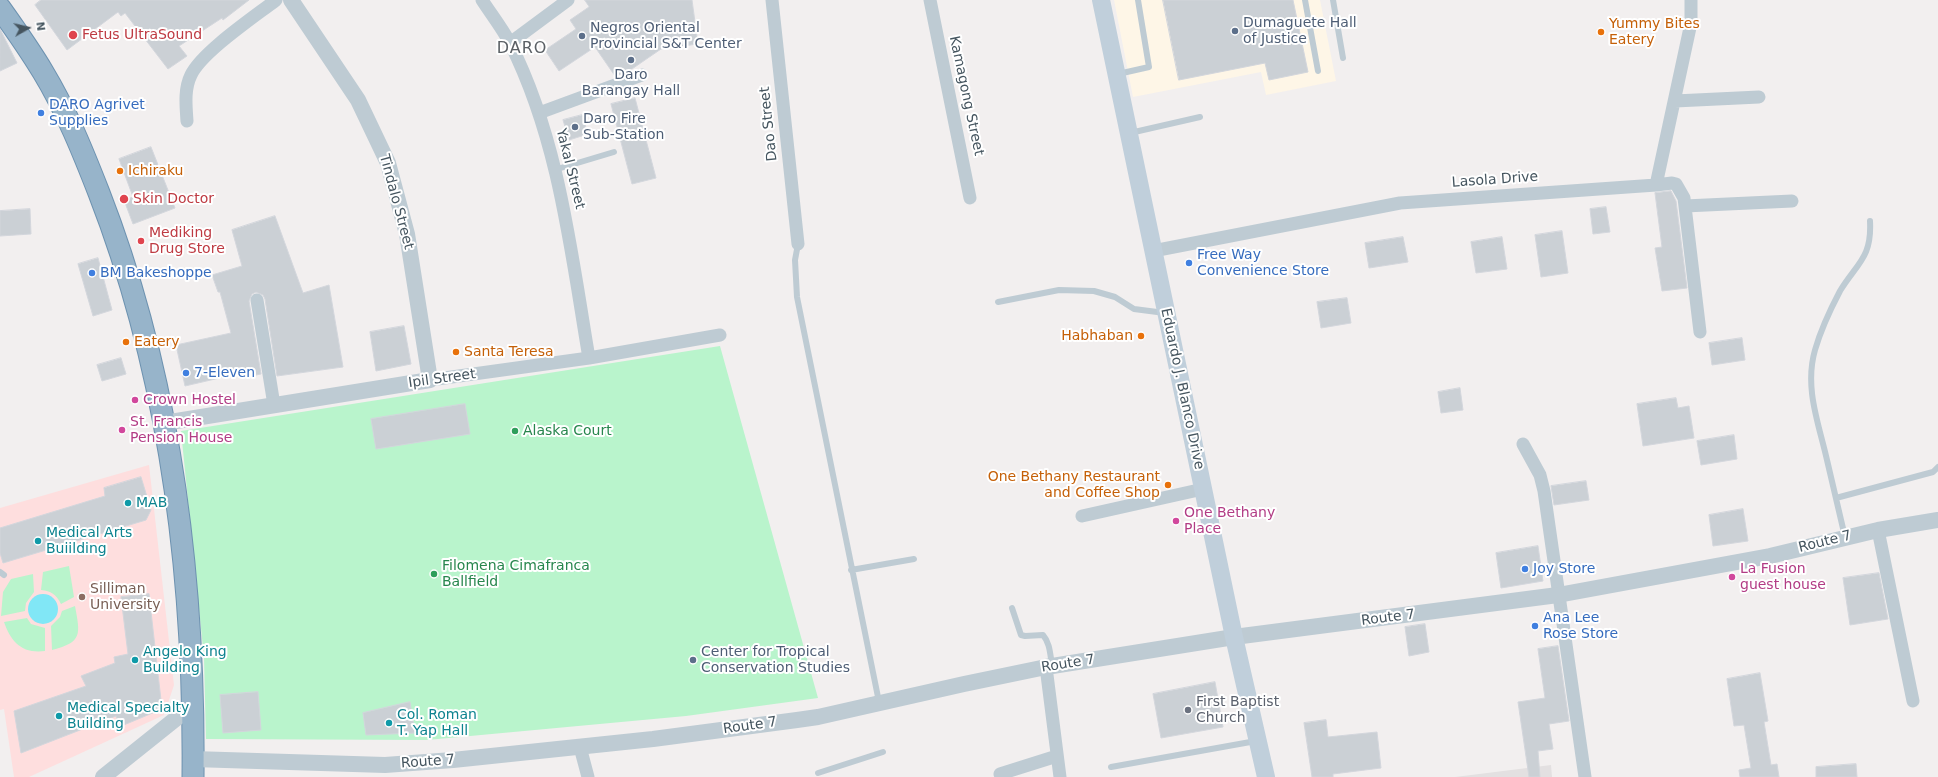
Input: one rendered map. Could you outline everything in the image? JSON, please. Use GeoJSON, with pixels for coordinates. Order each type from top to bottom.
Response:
{"type":"FeatureCollection","features":[{"type":"Feature","properties":{"kind":"highway"},"geometry":{"type":"LineString","coordinates":[[0,8],[25,43],[44,74],[64,112],[86,161],[114,234],[141,322],[164,423],[183,552],[193,705],[193,768]]}},
{"type":"Feature","properties":{"kind":"main road","name":"Eduardo J. Blanco Drive"},"geometry":{"type":"LineString","coordinates":[[1101,0],[1115,74],[1234,638],[1266,777]]}},
{"type":"Feature","properties":{"kind":"street"},"geometry":{"type":"LineString","coordinates":[[187,121],[186,94],[190,75],[204,56],[276,0]]}},
{"type":"Feature","properties":{"kind":"street","name":"Tindalo Street"},"geometry":{"type":"LineString","coordinates":[[291,0],[358,100],[388,163],[407,234],[430,380]]}},
{"type":"Feature","properties":{"kind":"street","name":"Yakal Street"},"geometry":{"type":"LineString","coordinates":[[482,0],[510,43],[539,113],[564,207],[589,358]]}},
{"type":"Feature","properties":{"kind":"street"},"geometry":{"type":"LineString","coordinates":[[510,43],[568,0]]}},
{"type":"Feature","properties":{"kind":"street","name":"Dao Street"},"geometry":{"type":"LineString","coordinates":[[772,0],[798,244]]}},
{"type":"Feature","properties":{"kind":"street","name":"Kamagong Street"},"geometry":{"type":"LineString","coordinates":[[930,0],[970,198]]}},
{"type":"Feature","properties":{"kind":"street"},"geometry":{"type":"LineString","coordinates":[[1656,185],[1691,23],[1691,0]]}},
{"type":"Feature","properties":{"kind":"street"},"geometry":{"type":"LineString","coordinates":[[539,113],[642,75]]}},
{"type":"Feature","properties":{"kind":"street"},"geometry":{"type":"LineString","coordinates":[[1675,101],[1759,97]]}},
{"type":"Feature","properties":{"kind":"street","name":"Lasola Drive"},"geometry":{"type":"LineString","coordinates":[[1153,251],[1400,203],[1672,183],[1676,184],[1684,198],[1685,206]]}},
{"type":"Feature","properties":{"kind":"street"},"geometry":{"type":"LineString","coordinates":[[1700,332],[1685,206],[1792,201]]}},
{"type":"Feature","properties":{"kind":"street"},"geometry":{"type":"LineString","coordinates":[[257,300],[274,405]]}},
{"type":"Feature","properties":{"kind":"street","name":"Ipil Street"},"geometry":{"type":"LineString","coordinates":[[164,423],[430,380],[589,358],[720,335]]}},
{"type":"Feature","properties":{"kind":"street"},"geometry":{"type":"LineString","coordinates":[[1523,444],[1540,475],[1543,487],[1585,777]]}},
{"type":"Feature","properties":{"kind":"street"},"geometry":{"type":"LineString","coordinates":[[1082,516],[1203,489]]}},
{"type":"Feature","properties":{"kind":"street","name":"Route 7"},"geometry":{"type":"LineString","coordinates":[[193,768],[385,765],[453,760],[580,747],[818,717],[879,702],[1049,667],[1234,638],[1558,595],[1770,556],[1845,537],[1938,520]]}},
{"type":"Feature","properties":{"kind":"street"},"geometry":{"type":"LineString","coordinates":[[1878,530],[1913,701]]}},
{"type":"Feature","properties":{"kind":"street"},"geometry":{"type":"LineString","coordinates":[[1049,667],[1060,777]]}},
{"type":"Feature","properties":{"kind":"street"},"geometry":{"type":"LineString","coordinates":[[103,777],[193,705]]}},
{"type":"Feature","properties":{"kind":"street"},"geometry":{"type":"LineString","coordinates":[[580,747],[588,777]]}},
{"type":"Feature","properties":{"kind":"street"},"geometry":{"type":"LineString","coordinates":[[1000,774],[1058,756]]}},
{"type":"Feature","properties":{"kind":"lane"},"geometry":{"type":"LineString","coordinates":[[1115,74],[1150,67],[1138,0]]}},
{"type":"Feature","properties":{"kind":"lane"},"geometry":{"type":"LineString","coordinates":[[1305,0],[1318,71]]}},
{"type":"Feature","properties":{"kind":"lane"},"geometry":{"type":"LineString","coordinates":[[1333,0],[1344,58]]}},
{"type":"Feature","properties":{"kind":"lane"},"geometry":{"type":"LineString","coordinates":[[1128,133],[1200,117]]}},
{"type":"Feature","properties":{"kind":"lane"},"geometry":{"type":"LineString","coordinates":[[554,170],[614,152]]}},
{"type":"Feature","properties":{"kind":"lane"},"geometry":{"type":"LineString","coordinates":[[1845,537],[1814,412],[1810,374],[1823,326],[1841,291],[1866,254],[1871,238],[1870,221]]}},
{"type":"Feature","properties":{"kind":"lane"},"geometry":{"type":"LineString","coordinates":[[798,244],[795,260],[797,297],[851,570],[879,702]]}},
{"type":"Feature","properties":{"kind":"lane"},"geometry":{"type":"LineString","coordinates":[[998,302],[1059,290],[1094,291],[1115,297],[1134,309],[1166,313]]}},
{"type":"Feature","properties":{"kind":"lane"},"geometry":{"type":"LineString","coordinates":[[1836,498],[1933,472],[1938,467]]}},
{"type":"Feature","properties":{"kind":"lane"},"geometry":{"type":"LineString","coordinates":[[851,570],[914,558]]}},
{"type":"Feature","properties":{"kind":"lane"},"geometry":{"type":"LineString","coordinates":[[1012,608],[1021,635],[1043,635],[1045,637],[1048,642],[1049,667]]}},
{"type":"Feature","properties":{"kind":"lane"},"geometry":{"type":"LineString","coordinates":[[1111,767],[1258,740]]}},
{"type":"Feature","properties":{"kind":"lane"},"geometry":{"type":"LineString","coordinates":[[818,773],[883,752]]}},
{"type":"Feature","properties":{"kind":"shaded area"},"geometry":{"type":"Polygon","coordinates":[[[1114,0],[1320,0],[1336,81],[1266,95],[1261,72],[1133,97],[1114,0]]]}},
{"type":"Feature","properties":{"kind":"shaded area","name":"Silliman University"},"geometry":{"type":"Polygon","coordinates":[[[149,465],[174,685],[164,715],[29,777],[14,777],[4,709],[0,710],[0,508],[149,465]]]}},
{"type":"Feature","properties":{"kind":"shaded area"},"geometry":{"type":"Polygon","coordinates":[[[1551,765],[1552,777],[1455,777],[1551,765]]]}},
{"type":"Feature","properties":{"kind":"green space"},"geometry":{"type":"Polygon","coordinates":[[[720,346],[818,698],[686,716],[427,740],[206,739],[204,658],[181,431],[720,346]]]}},
{"type":"Feature","properties":{"kind":"green space"},"geometry":{"type":"Polygon","coordinates":[[[69,566],[74,597],[61,604],[53,594],[48,591],[41,590],[43,572],[69,566]]]}},
{"type":"Feature","properties":{"kind":"green space"},"geometry":{"type":"Polygon","coordinates":[[[33,574],[34,592],[26,603],[25,611],[1,616],[3,592],[11,579],[33,574]]]}},
{"type":"Feature","properties":{"kind":"green space"},"geometry":{"type":"Polygon","coordinates":[[[75,606],[78,624],[77,636],[69,644],[52,650],[51,626],[60,617],[62,611],[75,606]]]}},
{"type":"Feature","properties":{"kind":"green space"},"geometry":{"type":"Polygon","coordinates":[[[27,618],[31,624],[45,628],[45,651],[30,651],[18,645],[10,635],[4,622],[27,618]]]}},
{"type":"Feature","properties":{"kind":"water"},"geometry":{"type":"Polygon","coordinates":[[[43,594],[53,599],[58,609],[53,619],[43,624],[33,619],[28,609],[33,599],[43,594]]]}},
{"type":"Feature","properties":{"kind":"building"},"geometry":{"type":"Polygon","coordinates":[[[41,0],[249,0],[223,20],[222,18],[179,46],[187,56],[168,69],[125,13],[121,16],[118,12],[67,50],[35,5],[41,0]]]}},
{"type":"Feature","properties":{"kind":"building"},"geometry":{"type":"Polygon","coordinates":[[[585,0],[692,0],[698,44],[661,49],[629,71],[615,76],[595,47],[559,71],[545,50],[576,29],[570,20],[589,7],[585,0]]]}},
{"type":"Feature","properties":{"kind":"building","name":"Dumaguete Hall of Justice"},"geometry":{"type":"Polygon","coordinates":[[[1163,0],[1293,0],[1308,72],[1269,80],[1265,63],[1179,80],[1163,0]]]}},
{"type":"Feature","properties":{"kind":"building"},"geometry":{"type":"Polygon","coordinates":[[[0,29],[17,63],[0,71],[0,29]]]}},
{"type":"Feature","properties":{"kind":"building"},"geometry":{"type":"Polygon","coordinates":[[[635,98],[656,178],[632,184],[611,104],[635,98]]]}},
{"type":"Feature","properties":{"kind":"building","name":"Daro Fire Sub-Station"},"geometry":{"type":"Polygon","coordinates":[[[582,115],[588,134],[569,140],[563,120],[582,115]]]}},
{"type":"Feature","properties":{"kind":"building"},"geometry":{"type":"Polygon","coordinates":[[[151,147],[175,208],[133,224],[124,200],[133,197],[119,159],[151,147]]]}},
{"type":"Feature","properties":{"kind":"building"},"geometry":{"type":"Polygon","coordinates":[[[1671,191],[1676,201],[1687,288],[1662,291],[1655,248],[1662,247],[1655,193],[1671,191]]]}},
{"type":"Feature","properties":{"kind":"building"},"geometry":{"type":"Polygon","coordinates":[[[1606,207],[1610,232],[1593,234],[1590,209],[1606,207]]]}},
{"type":"Feature","properties":{"kind":"building"},"geometry":{"type":"Polygon","coordinates":[[[30,209],[31,234],[0,236],[0,211],[30,209]]]}},
{"type":"Feature","properties":{"kind":"building"},"geometry":{"type":"Polygon","coordinates":[[[275,216],[303,293],[329,285],[343,367],[277,376],[265,299],[263,295],[256,292],[252,294],[249,301],[261,374],[242,378],[241,373],[185,386],[176,345],[231,333],[220,292],[218,292],[212,275],[242,266],[232,230],[275,216]]]}},
{"type":"Feature","properties":{"kind":"building"},"geometry":{"type":"Polygon","coordinates":[[[1562,231],[1568,273],[1541,277],[1535,235],[1562,231]]]}},
{"type":"Feature","properties":{"kind":"building"},"geometry":{"type":"Polygon","coordinates":[[[1403,237],[1408,262],[1369,268],[1365,243],[1403,237]]]}},
{"type":"Feature","properties":{"kind":"building"},"geometry":{"type":"Polygon","coordinates":[[[1502,237],[1507,269],[1476,273],[1471,242],[1502,237]]]}},
{"type":"Feature","properties":{"kind":"building"},"geometry":{"type":"Polygon","coordinates":[[[98,258],[112,310],[93,316],[78,264],[98,258]]]}},
{"type":"Feature","properties":{"kind":"building"},"geometry":{"type":"Polygon","coordinates":[[[1347,298],[1351,323],[1321,328],[1317,302],[1347,298]]]}},
{"type":"Feature","properties":{"kind":"building"},"geometry":{"type":"Polygon","coordinates":[[[404,326],[411,364],[376,371],[370,332],[404,326]]]}},
{"type":"Feature","properties":{"kind":"building"},"geometry":{"type":"Polygon","coordinates":[[[1742,338],[1745,360],[1712,365],[1709,343],[1742,338]]]}},
{"type":"Feature","properties":{"kind":"building"},"geometry":{"type":"Polygon","coordinates":[[[121,358],[126,374],[102,381],[97,365],[121,358]]]}},
{"type":"Feature","properties":{"kind":"building"},"geometry":{"type":"Polygon","coordinates":[[[1460,388],[1463,410],[1441,413],[1438,392],[1460,388]]]}},
{"type":"Feature","properties":{"kind":"building"},"geometry":{"type":"Polygon","coordinates":[[[1676,398],[1678,408],[1689,406],[1694,438],[1643,446],[1637,404],[1676,398]]]}},
{"type":"Feature","properties":{"kind":"building"},"geometry":{"type":"Polygon","coordinates":[[[465,404],[470,434],[376,449],[371,419],[465,404]]]}},
{"type":"Feature","properties":{"kind":"building"},"geometry":{"type":"Polygon","coordinates":[[[1734,435],[1737,459],[1701,465],[1697,441],[1734,435]]]}},
{"type":"Feature","properties":{"kind":"building","name":"Medical Arts Buiilding"},"geometry":{"type":"Polygon","coordinates":[[[141,477],[151,510],[146,520],[3,563],[0,553],[0,528],[105,496],[104,488],[141,477]]]}},
{"type":"Feature","properties":{"kind":"building"},"geometry":{"type":"Polygon","coordinates":[[[1586,481],[1589,500],[1554,505],[1551,486],[1586,481]]]}},
{"type":"Feature","properties":{"kind":"building"},"geometry":{"type":"Polygon","coordinates":[[[1743,509],[1748,541],[1713,546],[1709,515],[1743,509]]]}},
{"type":"Feature","properties":{"kind":"building"},"geometry":{"type":"Polygon","coordinates":[[[1538,546],[1543,581],[1501,588],[1496,553],[1538,546]]]}},
{"type":"Feature","properties":{"kind":"building"},"geometry":{"type":"Polygon","coordinates":[[[1879,573],[1888,619],[1850,625],[1843,578],[1879,573]]]}},
{"type":"Feature","properties":{"kind":"building","name":"Angelo King Building"},"geometry":{"type":"Polygon","coordinates":[[[149,594],[162,709],[119,727],[116,716],[21,753],[14,711],[86,686],[81,676],[115,663],[114,657],[128,654],[121,597],[149,594]]]}},
{"type":"Feature","properties":{"kind":"building"},"geometry":{"type":"Polygon","coordinates":[[[1425,624],[1429,652],[1409,656],[1405,627],[1425,624]]]}},
{"type":"Feature","properties":{"kind":"building"},"geometry":{"type":"Polygon","coordinates":[[[1558,646],[1569,721],[1549,724],[1553,749],[1538,751],[1540,777],[1529,777],[1518,702],[1545,698],[1538,649],[1558,646]]]}},
{"type":"Feature","properties":{"kind":"building"},"geometry":{"type":"Polygon","coordinates":[[[1760,673],[1768,721],[1764,722],[1771,765],[1777,764],[1779,777],[1740,777],[1739,770],[1751,768],[1744,725],[1734,726],[1727,679],[1760,673]]]}},
{"type":"Feature","properties":{"kind":"building","name":"First Baptist Church"},"geometry":{"type":"Polygon","coordinates":[[[1215,682],[1223,727],[1161,738],[1153,694],[1215,682]]]}},
{"type":"Feature","properties":{"kind":"building"},"geometry":{"type":"Polygon","coordinates":[[[258,692],[261,730],[223,733],[220,695],[258,692]]]}},
{"type":"Feature","properties":{"kind":"building","name":"Col. Roman T. Yap Hall"},"geometry":{"type":"Polygon","coordinates":[[[410,702],[415,733],[366,735],[363,713],[410,702]]]}},
{"type":"Feature","properties":{"kind":"building"},"geometry":{"type":"Polygon","coordinates":[[[1326,720],[1328,737],[1377,732],[1381,768],[1333,774],[1333,777],[1312,777],[1304,723],[1326,720]]]}},
{"type":"Feature","properties":{"kind":"building"},"geometry":{"type":"Polygon","coordinates":[[[1856,764],[1857,777],[1816,777],[1816,767],[1856,764]]]}},
{"type":"Feature","properties":{"kind":"place","name":"Dumaguete Hall of Justice"},"geometry":{"type":"Point","coordinates":[1235,31]}},
{"type":"Feature","properties":{"kind":"place","name":"Yummy Bites Eatery"},"geometry":{"type":"Point","coordinates":[1601,32]}},
{"type":"Feature","properties":{"kind":"place","name":"Fetus UltraSound"},"geometry":{"type":"Point","coordinates":[73,35]}},
{"type":"Feature","properties":{"kind":"place","name":"Negros Oriental Provincial S&T Center"},"geometry":{"type":"Point","coordinates":[582,36]}},
{"type":"Feature","properties":{"kind":"place","name":"Daro Barangay Hall"},"geometry":{"type":"Point","coordinates":[631,60]}},
{"type":"Feature","properties":{"kind":"place","name":"DARO Agrivet Supplies"},"geometry":{"type":"Point","coordinates":[41,113]}},
{"type":"Feature","properties":{"kind":"place","name":"Daro Fire Sub-Station"},"geometry":{"type":"Point","coordinates":[575,127]}},
{"type":"Feature","properties":{"kind":"place","name":"Ichiraku"},"geometry":{"type":"Point","coordinates":[120,171]}},
{"type":"Feature","properties":{"kind":"place","name":"Skin Doctor"},"geometry":{"type":"Point","coordinates":[124,199]}},
{"type":"Feature","properties":{"kind":"place","name":"Mediking Drug Store"},"geometry":{"type":"Point","coordinates":[141,241]}},
{"type":"Feature","properties":{"kind":"place","name":"Free Way Convenience Store"},"geometry":{"type":"Point","coordinates":[1189,263]}},
{"type":"Feature","properties":{"kind":"place","name":"BM Bakeshoppe"},"geometry":{"type":"Point","coordinates":[92,273]}},
{"type":"Feature","properties":{"kind":"place","name":"Habhaban"},"geometry":{"type":"Point","coordinates":[1141,336]}},
{"type":"Feature","properties":{"kind":"place","name":"Eatery"},"geometry":{"type":"Point","coordinates":[126,342]}},
{"type":"Feature","properties":{"kind":"place","name":"Santa Teresa"},"geometry":{"type":"Point","coordinates":[456,352]}},
{"type":"Feature","properties":{"kind":"place","name":"7-Eleven"},"geometry":{"type":"Point","coordinates":[186,373]}},
{"type":"Feature","properties":{"kind":"place","name":"Crown Hostel"},"geometry":{"type":"Point","coordinates":[135,400]}},
{"type":"Feature","properties":{"kind":"place","name":"St. Francis Pension House"},"geometry":{"type":"Point","coordinates":[122,430]}},
{"type":"Feature","properties":{"kind":"place","name":"Alaska Court"},"geometry":{"type":"Point","coordinates":[515,431]}},
{"type":"Feature","properties":{"kind":"place","name":"One Bethany Restaurant and Coffee Shop"},"geometry":{"type":"Point","coordinates":[1168,485]}},
{"type":"Feature","properties":{"kind":"place","name":"MAB"},"geometry":{"type":"Point","coordinates":[128,503]}},
{"type":"Feature","properties":{"kind":"place","name":"One Bethany Place"},"geometry":{"type":"Point","coordinates":[1176,521]}},
{"type":"Feature","properties":{"kind":"place","name":"Medical Arts Buiilding"},"geometry":{"type":"Point","coordinates":[38,541]}},
{"type":"Feature","properties":{"kind":"place","name":"Joy Store"},"geometry":{"type":"Point","coordinates":[1525,569]}},
{"type":"Feature","properties":{"kind":"place","name":"Filomena Cimafranca Ballfield"},"geometry":{"type":"Point","coordinates":[434,574]}},
{"type":"Feature","properties":{"kind":"place","name":"La Fusion guest house"},"geometry":{"type":"Point","coordinates":[1732,577]}},
{"type":"Feature","properties":{"kind":"place","name":"Silliman University"},"geometry":{"type":"Point","coordinates":[82,597]}},
{"type":"Feature","properties":{"kind":"place","name":"Ana Lee Rose Store"},"geometry":{"type":"Point","coordinates":[1535,626]}},
{"type":"Feature","properties":{"kind":"place","name":"Angelo King Building"},"geometry":{"type":"Point","coordinates":[135,660]}},
{"type":"Feature","properties":{"kind":"place","name":"Center for Tropical Conservation Studies"},"geometry":{"type":"Point","coordinates":[693,660]}},
{"type":"Feature","properties":{"kind":"place","name":"First Baptist Church"},"geometry":{"type":"Point","coordinates":[1188,710]}},
{"type":"Feature","properties":{"kind":"place","name":"Medical Specialty Building"},"geometry":{"type":"Point","coordinates":[59,716]}},
{"type":"Feature","properties":{"kind":"place","name":"Col. Roman T. Yap Hall"},"geometry":{"type":"Point","coordinates":[389,723]}},
{"type":"Feature","properties":{"kind":"district","name":"DARO"},"geometry":{"type":"Point","coordinates":[522,49]}}]}
